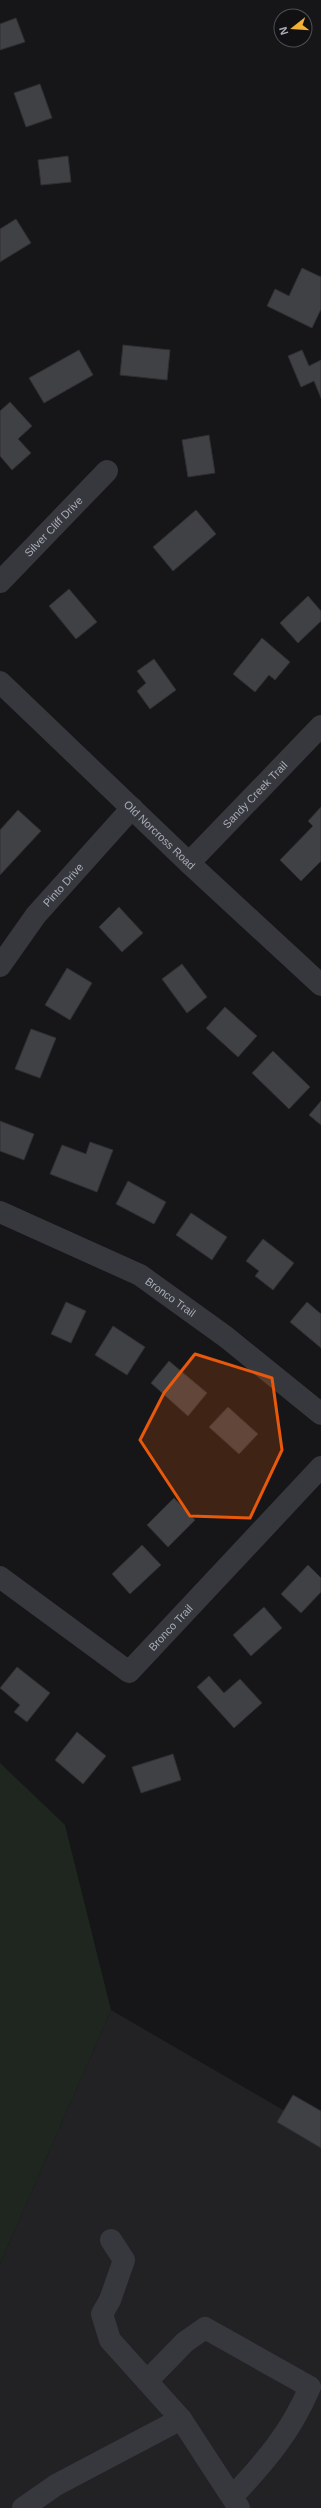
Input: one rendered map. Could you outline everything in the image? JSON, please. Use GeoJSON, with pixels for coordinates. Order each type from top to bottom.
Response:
{"type":"FeatureCollection","features":[{"type":"Feature","properties":{"kind":"street","name":"Silver Cliff Drive"},"geometry":{"type":"LineString","coordinates":[[0,582],[107,471]]}},
{"type":"Feature","properties":{"kind":"street","name":"Old Norcross Road"},"geometry":{"type":"LineString","coordinates":[[0,682],[189,863],[321,985]]}},
{"type":"Feature","properties":{"kind":"street","name":"Sandy Creek Trail"},"geometry":{"type":"LineString","coordinates":[[189,863],[321,726]]}},
{"type":"Feature","properties":{"kind":"street","name":"Pinto Drive"},"geometry":{"type":"LineString","coordinates":[[0,966],[36,915],[132,808]]}},
{"type":"Feature","properties":{"kind":"street","name":"Bronco Trail"},"geometry":{"type":"LineString","coordinates":[[0,1212],[140,1275],[226,1337],[321,1414]]}},
{"type":"Feature","properties":{"kind":"street","name":"Bronco Trail"},"geometry":{"type":"LineString","coordinates":[[0,1577],[129,1672],[321,1467]]}},
{"type":"Feature","properties":{"kind":"street"},"geometry":{"type":"LineString","coordinates":[[111,2240],[124,2260],[110,2300],[102,2314],[110,2340],[181,2419],[236,2502],[299,2413],[310,2387],[205,2328],[185,2342],[147,2381]]}},
{"type":"Feature","properties":{"kind":"street"},"geometry":{"type":"LineString","coordinates":[[23,2508],[56,2485],[181,2419]]}},
{"type":"Feature","properties":{"kind":"highlighted area"},"geometry":{"type":"Polygon","coordinates":[[[195,1354],[272,1378],[282,1450],[250,1518],[190,1516],[140,1440],[164,1393],[195,1354]]]}},
{"type":"Feature","properties":{"kind":"shaded area"},"geometry":{"type":"Polygon","coordinates":[[[0,1763],[65,1825],[111,2010],[0,2264],[0,1763]]]}},
{"type":"Feature","properties":{"kind":"shaded area"},"geometry":{"type":"Polygon","coordinates":[[[111,2010],[321,2132],[321,2508],[0,2508],[0,2264],[111,2010]]]}},
{"type":"Feature","properties":{"kind":"building"},"geometry":{"type":"Polygon","coordinates":[[[16,18],[25,42],[0,50],[0,24],[16,18]]]}},
{"type":"Feature","properties":{"kind":"building"},"geometry":{"type":"Polygon","coordinates":[[[40,84],[52,118],[26,127],[14,93],[40,84]]]}},
{"type":"Feature","properties":{"kind":"building"},"geometry":{"type":"Polygon","coordinates":[[[68,156],[71,182],[41,185],[38,160],[68,156]]]}},
{"type":"Feature","properties":{"kind":"building"},"geometry":{"type":"Polygon","coordinates":[[[16,219],[31,243],[0,262],[0,229],[16,219]]]}},
{"type":"Feature","properties":{"kind":"building"},"geometry":{"type":"Polygon","coordinates":[[[302,268],[321,277],[321,309],[312,328],[267,306],[275,289],[289,296],[302,268]]]}},
{"type":"Feature","properties":{"kind":"building"},"geometry":{"type":"Polygon","coordinates":[[[123,345],[170,350],[167,380],[120,375],[123,345]]]}},
{"type":"Feature","properties":{"kind":"building"},"geometry":{"type":"Polygon","coordinates":[[[79,350],[93,375],[44,403],[29,378],[79,350]]]}},
{"type":"Feature","properties":{"kind":"building"},"geometry":{"type":"Polygon","coordinates":[[[302,350],[309,366],[321,360],[321,398],[314,381],[301,387],[288,356],[302,350]]]}},
{"type":"Feature","properties":{"kind":"building"},"geometry":{"type":"Polygon","coordinates":[[[10,402],[32,426],[18,439],[31,453],[12,470],[0,456],[0,411],[10,402]]]}},
{"type":"Feature","properties":{"kind":"building"},"geometry":{"type":"Polygon","coordinates":[[[209,435],[215,473],[188,477],[182,440],[209,435]]]}},
{"type":"Feature","properties":{"kind":"building"},"geometry":{"type":"Polygon","coordinates":[[[196,510],[216,534],[173,571],[153,547],[196,510]]]}},
{"type":"Feature","properties":{"kind":"building"},"geometry":{"type":"Polygon","coordinates":[[[69,589],[97,622],[76,639],[49,606],[69,589]]]}},
{"type":"Feature","properties":{"kind":"building"},"geometry":{"type":"Polygon","coordinates":[[[308,596],[321,611],[321,621],[298,643],[280,623],[308,596]]]}},
{"type":"Feature","properties":{"kind":"building"},"geometry":{"type":"Polygon","coordinates":[[[262,638],[290,662],[275,680],[269,675],[255,692],[233,674],[262,638]]]}},
{"type":"Feature","properties":{"kind":"building"},"geometry":{"type":"Polygon","coordinates":[[[154,659],[176,690],[150,709],[137,691],[146,683],[137,671],[154,659]]]}},
{"type":"Feature","properties":{"kind":"building"},"geometry":{"type":"Polygon","coordinates":[[[321,807],[321,861],[301,881],[280,860],[313,826],[308,821],[321,807]]]}},
{"type":"Feature","properties":{"kind":"building"},"geometry":{"type":"Polygon","coordinates":[[[18,810],[41,831],[0,875],[0,830],[18,810]]]}},
{"type":"Feature","properties":{"kind":"building"},"geometry":{"type":"Polygon","coordinates":[[[119,907],[143,933],[122,952],[99,927],[119,907]]]}},
{"type":"Feature","properties":{"kind":"building"},"geometry":{"type":"Polygon","coordinates":[[[182,964],[207,997],[187,1013],[162,979],[182,964]]]}},
{"type":"Feature","properties":{"kind":"building"},"geometry":{"type":"Polygon","coordinates":[[[67,968],[92,983],[70,1020],[45,1005],[67,968]]]}},
{"type":"Feature","properties":{"kind":"building"},"geometry":{"type":"Polygon","coordinates":[[[225,1007],[257,1036],[238,1057],[206,1028],[225,1007]]]}},
{"type":"Feature","properties":{"kind":"building"},"geometry":{"type":"Polygon","coordinates":[[[31,1029],[56,1038],[40,1078],[15,1069],[31,1029]]]}},
{"type":"Feature","properties":{"kind":"building"},"geometry":{"type":"Polygon","coordinates":[[[273,1051],[310,1087],[289,1109],[252,1073],[273,1051]]]}},
{"type":"Feature","properties":{"kind":"building"},"geometry":{"type":"Polygon","coordinates":[[[321,1101],[321,1125],[309,1115],[321,1101]]]}},
{"type":"Feature","properties":{"kind":"building"},"geometry":{"type":"Polygon","coordinates":[[[0,1121],[34,1134],[24,1160],[0,1151],[0,1121]]]}},
{"type":"Feature","properties":{"kind":"building"},"geometry":{"type":"Polygon","coordinates":[[[90,1142],[113,1150],[97,1192],[50,1174],[62,1145],[86,1154],[90,1142]]]}},
{"type":"Feature","properties":{"kind":"building"},"geometry":{"type":"Polygon","coordinates":[[[128,1181],[166,1202],[154,1224],[116,1204],[128,1181]]]}},
{"type":"Feature","properties":{"kind":"building"},"geometry":{"type":"Polygon","coordinates":[[[191,1213],[227,1237],[212,1260],[176,1235],[191,1213]]]}},
{"type":"Feature","properties":{"kind":"building"},"geometry":{"type":"Polygon","coordinates":[[[263,1239],[294,1263],[273,1290],[255,1276],[259,1271],[246,1261],[263,1239]]]}},
{"type":"Feature","properties":{"kind":"building"},"geometry":{"type":"Polygon","coordinates":[[[66,1302],[86,1311],[71,1343],[51,1334],[66,1302]]]}},
{"type":"Feature","properties":{"kind":"building"},"geometry":{"type":"Polygon","coordinates":[[[307,1302],[321,1314],[321,1348],[290,1322],[307,1302]]]}},
{"type":"Feature","properties":{"kind":"building"},"geometry":{"type":"Polygon","coordinates":[[[113,1326],[145,1347],[127,1375],[95,1355],[113,1326]]]}},
{"type":"Feature","properties":{"kind":"building"},"geometry":{"type":"Polygon","coordinates":[[[169,1361],[207,1393],[188,1416],[151,1383],[169,1361]]]}},
{"type":"Feature","properties":{"kind":"building"},"geometry":{"type":"Polygon","coordinates":[[[228,1407],[258,1434],[239,1454],[209,1427],[228,1407]]]}},
{"type":"Feature","properties":{"kind":"building"},"geometry":{"type":"Polygon","coordinates":[[[174,1498],[195,1520],[168,1547],[147,1525],[174,1498]]]}},
{"type":"Feature","properties":{"kind":"building"},"geometry":{"type":"Polygon","coordinates":[[[142,1545],[161,1565],[130,1594],[112,1574],[142,1545]]]}},
{"type":"Feature","properties":{"kind":"building"},"geometry":{"type":"Polygon","coordinates":[[[308,1565],[321,1578],[321,1592],[301,1613],[281,1594],[308,1565]]]}},
{"type":"Feature","properties":{"kind":"building"},"geometry":{"type":"Polygon","coordinates":[[[264,1607],[282,1628],[251,1656],[233,1635],[264,1607]]]}},
{"type":"Feature","properties":{"kind":"building"},"geometry":{"type":"Polygon","coordinates":[[[17,1667],[50,1693],[27,1722],[14,1712],[20,1705],[0,1688],[17,1667]]]}},
{"type":"Feature","properties":{"kind":"building"},"geometry":{"type":"Polygon","coordinates":[[[209,1676],[224,1693],[240,1679],[262,1703],[234,1728],[197,1687],[209,1676]]]}},
{"type":"Feature","properties":{"kind":"building"},"geometry":{"type":"Polygon","coordinates":[[[77,1732],[106,1756],[83,1784],[55,1760],[77,1732]]]}},
{"type":"Feature","properties":{"kind":"building"},"geometry":{"type":"Polygon","coordinates":[[[173,1754],[181,1780],[141,1793],[132,1767],[173,1754]]]}},
{"type":"Feature","properties":{"kind":"building"},"geometry":{"type":"Polygon","coordinates":[[[293,2095],[321,2111],[321,2148],[277,2122],[293,2095]]]}}]}
